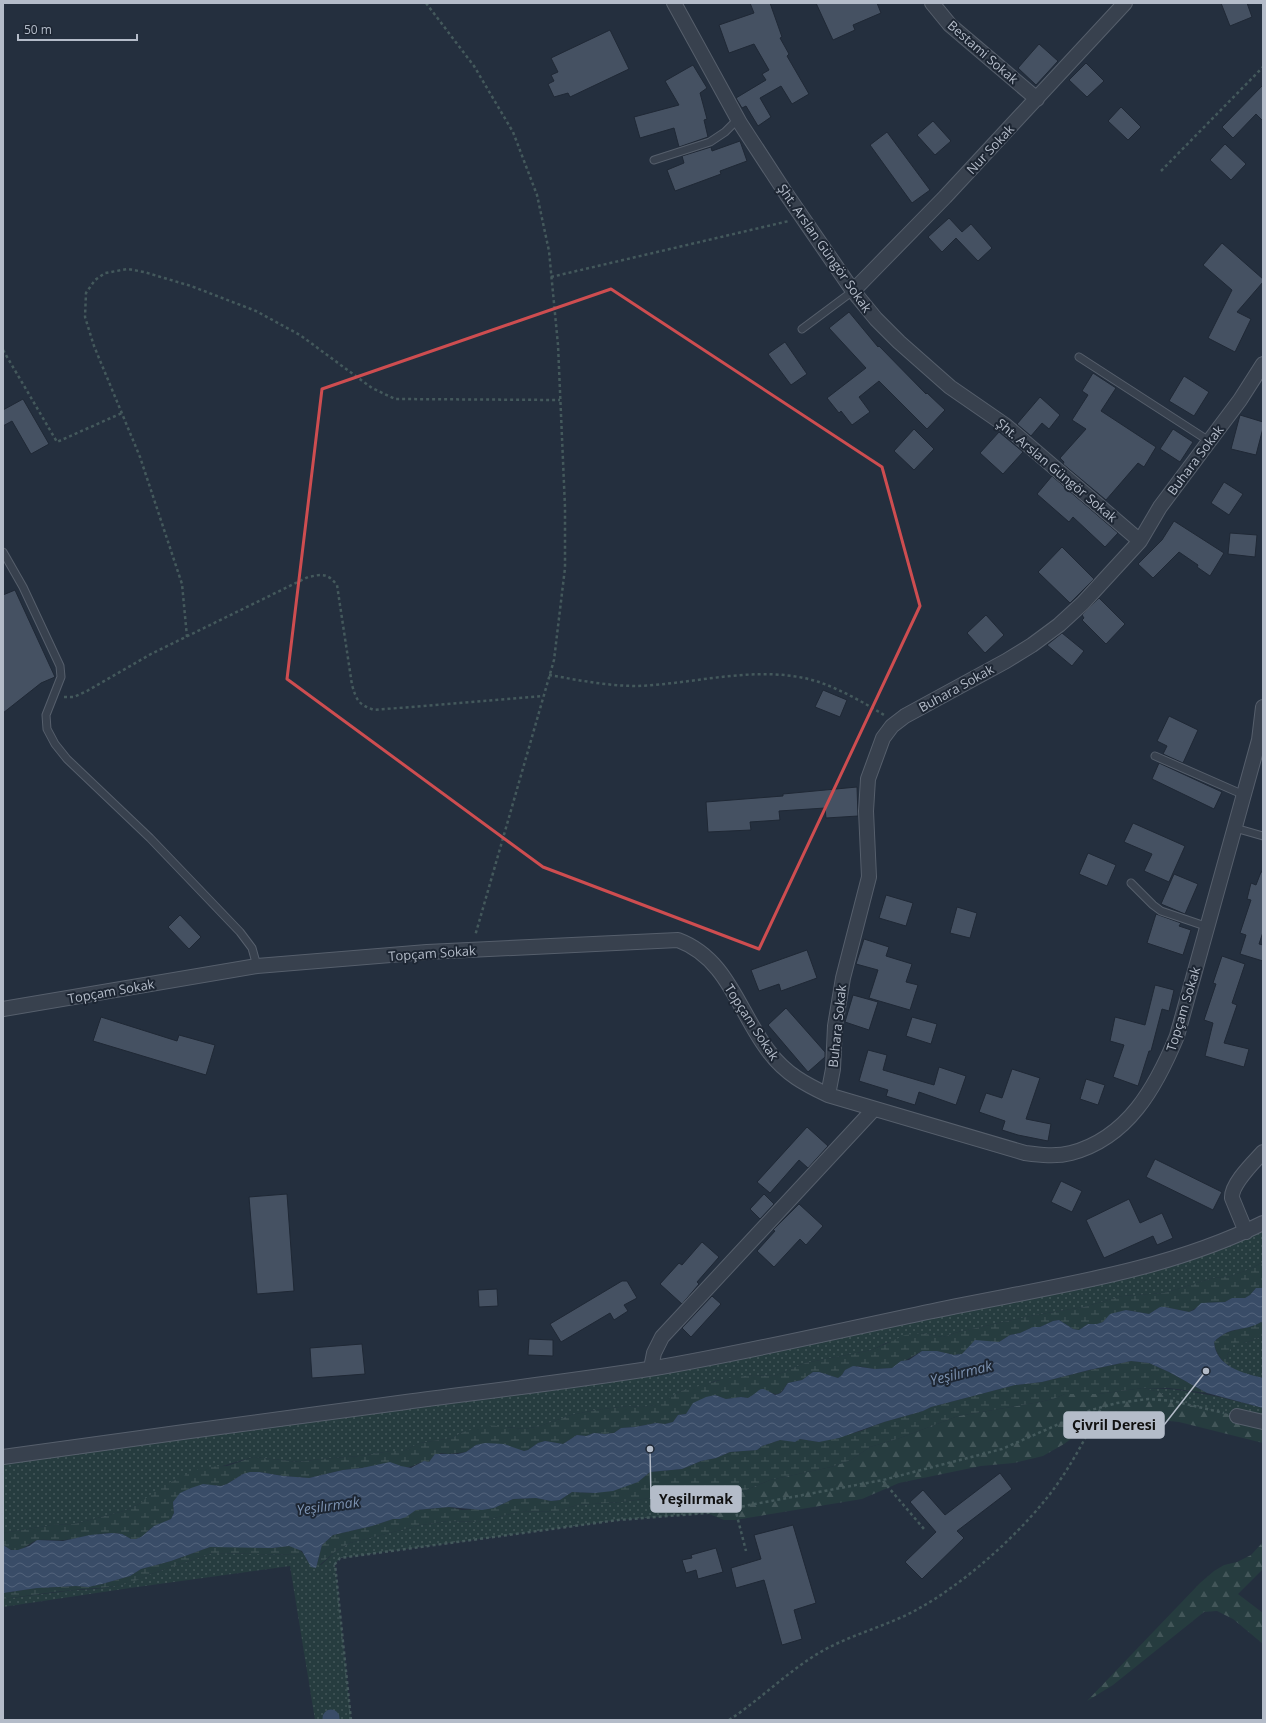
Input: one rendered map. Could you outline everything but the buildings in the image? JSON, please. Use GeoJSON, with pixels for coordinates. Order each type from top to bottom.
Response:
{"type":"FeatureCollection","features":[{"type":"Feature","properties":{"kind":"street","name":"Şht. Arslan Güngör Sokak"},"geometry":{"type":"LineString","coordinates":[[674,3],[738,119],[853,291],[876,319],[925,366],[950,387],[1005,425],[1140,541]]}},
{"type":"Feature","properties":{"kind":"street","name":"Bestami Sokak"},"geometry":{"type":"LineString","coordinates":[[932,3],[950,25],[1037,99]]}},
{"type":"Feature","properties":{"kind":"street","name":"Nur Sokak"},"geometry":{"type":"LineString","coordinates":[[853,291],[945,197],[1125,3]]}},
{"type":"Feature","properties":{"kind":"street","name":"Buhara Sokak"},"geometry":{"type":"LineString","coordinates":[[828,1095],[833,1069],[835,1026],[843,978],[869,877],[866,811],[868,779],[883,738],[897,722],[923,705],[1006,661],[1049,632],[1083,603],[1140,541],[1160,507],[1240,400],[1263,364]]}},
{"type":"Feature","properties":{"kind":"street","name":"Topçam Sokak"},"geometry":{"type":"LineString","coordinates":[[3,1010],[257,966],[471,950],[678,940],[705,954],[717,968],[769,1053],[785,1070],[800,1082],[828,1095],[1025,1153],[1049,1155],[1070,1153],[1086,1148],[1124,1124],[1138,1108],[1165,1066],[1177,1036],[1208,927],[1259,740],[1263,707]]}},
{"type":"Feature","properties":{"kind":"street"},"geometry":{"type":"LineString","coordinates":[[651,1368],[654,1353],[662,1337],[874,1109]]}},
{"type":"Feature","properties":{"kind":"street"},"geometry":{"type":"LineString","coordinates":[[1246,1232],[1231,1193],[1236,1184],[1263,1152]]}},
{"type":"Feature","properties":{"kind":"street"},"geometry":{"type":"LineString","coordinates":[[3,1457],[651,1368],[739,1353],[936,1310],[1096,1279],[1179,1257],[1246,1232],[1263,1223]]}},
{"type":"Feature","properties":{"kind":"street"},"geometry":{"type":"LineString","coordinates":[[1237,1416],[1263,1422]]}},
{"type":"Feature","properties":{"kind":"lane"},"geometry":{"type":"LineString","coordinates":[[654,160],[710,142],[725,132],[738,119]]}},
{"type":"Feature","properties":{"kind":"lane"},"geometry":{"type":"LineString","coordinates":[[802,329],[853,291]]}},
{"type":"Feature","properties":{"kind":"lane"},"geometry":{"type":"LineString","coordinates":[[1079,357],[1209,441]]}},
{"type":"Feature","properties":{"kind":"lane"},"geometry":{"type":"LineString","coordinates":[[3,552],[23,587],[60,666],[61,677],[46,715],[47,729],[54,744],[67,759],[150,838],[240,932],[252,948],[257,966]]}},
{"type":"Feature","properties":{"kind":"lane"},"geometry":{"type":"LineString","coordinates":[[1155,756],[1244,795]]}},
{"type":"Feature","properties":{"kind":"lane"},"geometry":{"type":"LineString","coordinates":[[1235,828],[1263,836]]}},
{"type":"Feature","properties":{"kind":"lane"},"geometry":{"type":"LineString","coordinates":[[1131,883],[1161,911],[1208,927]]}},
{"type":"Feature","properties":{"kind":"path"},"geometry":{"type":"LineString","coordinates":[[426,3],[474,66],[513,132],[537,195],[549,251],[558,345],[565,507],[565,568],[554,660],[471,950]]}},
{"type":"Feature","properties":{"kind":"path"},"geometry":{"type":"LineString","coordinates":[[1161,171],[1263,67]]}},
{"type":"Feature","properties":{"kind":"path"},"geometry":{"type":"LineString","coordinates":[[551,277],[803,218]]}},
{"type":"Feature","properties":{"kind":"path"},"geometry":{"type":"LineString","coordinates":[[187,636],[182,584],[140,457],[94,346],[85,317],[86,293],[95,280],[105,273],[128,269],[144,272],[191,286],[256,312],[300,335],[372,388],[395,399],[560,400]]}},
{"type":"Feature","properties":{"kind":"path"},"geometry":{"type":"LineString","coordinates":[[3,350],[57,442],[122,413]]}},
{"type":"Feature","properties":{"kind":"path"},"geometry":{"type":"LineString","coordinates":[[54,694],[74,697],[151,654],[187,636],[308,577],[321,574],[330,577],[337,586],[352,685],[356,700],[362,706],[374,710],[543,696]]}},
{"type":"Feature","properties":{"kind":"path"},"geometry":{"type":"LineString","coordinates":[[549,675],[594,683],[636,686],[757,675],[784,676],[816,681],[859,700],[897,722]]}},
{"type":"Feature","properties":{"kind":"path"},"geometry":{"type":"LineString","coordinates":[[351,1720],[335,1564],[340,1558],[618,1520],[706,1513],[883,1480],[1002,1449],[1060,1423],[1101,1408],[1148,1399],[1173,1401],[1237,1416]]}},
{"type":"Feature","properties":{"kind":"path"},"geometry":{"type":"LineString","coordinates":[[729,1720],[749,1707],[811,1658],[836,1644],[918,1609],[949,1588],[1008,1541],[1047,1498],[1070,1464],[1101,1408]]}},
{"type":"Feature","properties":{"kind":"path"},"geometry":{"type":"LineString","coordinates":[[883,1480],[924,1529]]}},
{"type":"Feature","properties":{"kind":"path"},"geometry":{"type":"LineString","coordinates":[[735,1508],[746,1551]]}},
{"type":"Feature","properties":{"kind":"highlighted area"},"geometry":{"type":"Polygon","coordinates":[[[611,289],[882,467],[920,606],[759,949],[543,867],[287,679],[322,389],[611,289]]]}},
{"type":"Feature","properties":{"kind":"green space"},"geometry":{"type":"Polygon","coordinates":[[[1263,1223],[1263,1262],[1250,1269],[1231,1276],[1213,1278],[1164,1293],[1122,1296],[1084,1307],[1035,1315],[958,1332],[943,1337],[922,1333],[886,1343],[872,1350],[805,1363],[774,1376],[753,1375],[715,1381],[700,1387],[681,1391],[657,1405],[642,1407],[628,1406],[595,1410],[571,1415],[540,1426],[525,1429],[508,1427],[463,1432],[452,1438],[420,1443],[403,1451],[391,1451],[360,1456],[299,1462],[253,1457],[175,1480],[139,1504],[124,1511],[74,1524],[52,1525],[3,1533],[3,1457],[524,1387],[1095,1279],[1263,1223]]]}},
{"type":"Feature","properties":{"kind":"green space"},"geometry":{"type":"Polygon","coordinates":[[[1263,1262],[1263,1288],[1255,1289],[1245,1298],[1232,1298],[1225,1302],[1205,1303],[1189,1312],[1165,1307],[1160,1307],[1149,1314],[1126,1310],[1108,1317],[1097,1325],[1088,1324],[1079,1330],[1073,1329],[1059,1320],[1053,1321],[1040,1327],[1033,1327],[1020,1333],[1010,1335],[999,1342],[967,1350],[962,1354],[954,1355],[937,1351],[922,1351],[892,1368],[875,1369],[857,1366],[845,1370],[838,1378],[819,1372],[813,1372],[802,1380],[788,1383],[783,1390],[777,1394],[770,1392],[754,1395],[748,1398],[741,1397],[726,1399],[715,1395],[689,1410],[686,1414],[678,1415],[673,1422],[621,1428],[614,1433],[594,1433],[586,1436],[577,1435],[563,1444],[545,1441],[538,1443],[524,1451],[511,1447],[476,1445],[466,1452],[448,1454],[441,1453],[433,1457],[429,1462],[420,1463],[410,1467],[395,1464],[343,1470],[309,1478],[259,1472],[243,1474],[227,1484],[221,1486],[212,1485],[173,1502],[174,1513],[171,1519],[150,1529],[142,1537],[137,1539],[131,1539],[119,1533],[106,1533],[60,1540],[39,1540],[34,1541],[19,1550],[9,1549],[3,1545],[3,1533],[52,1525],[74,1524],[124,1511],[139,1504],[160,1487],[203,1467],[227,1466],[253,1457],[299,1462],[360,1456],[391,1451],[403,1451],[420,1443],[452,1438],[463,1432],[488,1425],[525,1429],[540,1426],[571,1415],[595,1410],[628,1406],[642,1407],[656,1405],[681,1391],[728,1378],[753,1375],[774,1376],[805,1363],[872,1350],[905,1335],[922,1333],[943,1337],[958,1332],[1035,1315],[1084,1307],[1122,1296],[1164,1293],[1213,1278],[1231,1276],[1250,1269],[1263,1262]]]}},
{"type":"Feature","properties":{"kind":"green space"},"geometry":{"type":"Polygon","coordinates":[[[1261,1322],[1263,1323],[1263,1336],[1248,1342],[1233,1345],[1227,1355],[1229,1366],[1226,1364],[1219,1356],[1214,1342],[1231,1331],[1249,1327],[1261,1322]]]}},
{"type":"Feature","properties":{"kind":"green space"},"geometry":{"type":"Polygon","coordinates":[[[1263,1336],[1263,1378],[1239,1372],[1229,1366],[1227,1355],[1233,1344],[1248,1342],[1263,1336]]]}},
{"type":"Feature","properties":{"kind":"green space"},"geometry":{"type":"Polygon","coordinates":[[[1131,1361],[1149,1363],[1207,1393],[1169,1388],[1143,1388],[1098,1394],[1065,1394],[1040,1402],[958,1416],[900,1438],[870,1447],[851,1460],[831,1467],[770,1480],[725,1499],[700,1495],[658,1497],[621,1502],[577,1505],[559,1511],[518,1512],[478,1522],[448,1521],[421,1525],[350,1543],[336,1551],[316,1568],[322,1545],[333,1535],[372,1526],[393,1519],[400,1519],[416,1510],[449,1507],[462,1510],[494,1508],[513,1499],[536,1498],[551,1501],[560,1500],[572,1492],[595,1493],[638,1482],[650,1472],[682,1469],[730,1452],[757,1450],[762,1446],[780,1440],[796,1441],[800,1439],[819,1442],[861,1431],[931,1407],[1015,1385],[1042,1382],[1131,1361]]]}},
{"type":"Feature","properties":{"kind":"green space"},"geometry":{"type":"Polygon","coordinates":[[[1143,1388],[1189,1391],[1263,1408],[1263,1422],[1173,1401],[1159,1392],[1143,1388]]]}},
{"type":"Feature","properties":{"kind":"green space"},"geometry":{"type":"Polygon","coordinates":[[[1143,1388],[1159,1392],[1173,1401],[1263,1422],[1263,1443],[1179,1422],[1151,1419],[1135,1421],[1101,1435],[1088,1431],[1079,1433],[1043,1456],[1014,1463],[981,1466],[899,1483],[862,1499],[735,1520],[724,1520],[707,1513],[716,1504],[725,1499],[770,1480],[831,1467],[851,1460],[870,1447],[900,1438],[958,1416],[1040,1402],[1065,1394],[1098,1394],[1143,1388]]]}},
{"type":"Feature","properties":{"kind":"green space"},"geometry":{"type":"Polygon","coordinates":[[[700,1495],[725,1499],[716,1504],[707,1513],[618,1520],[340,1558],[335,1564],[351,1720],[315,1720],[290,1566],[3,1607],[3,1599],[121,1585],[213,1553],[305,1555],[306,1560],[321,1565],[336,1551],[350,1543],[421,1525],[448,1521],[478,1522],[518,1512],[559,1511],[577,1505],[621,1502],[658,1497],[700,1495]]]}},
{"type":"Feature","properties":{"kind":"green space"},"geometry":{"type":"Polygon","coordinates":[[[1263,1542],[1263,1569],[1238,1594],[1263,1613],[1263,1644],[1233,1619],[1217,1611],[1204,1612],[1113,1685],[1087,1701],[1200,1583],[1224,1565],[1237,1562],[1251,1555],[1263,1542]]]}},
{"type":"Feature","properties":{"kind":"green space"},"geometry":{"type":"Polygon","coordinates":[[[226,1546],[272,1548],[289,1546],[297,1548],[305,1555],[213,1553],[128,1583],[111,1587],[3,1599],[3,1593],[37,1588],[76,1586],[88,1587],[102,1584],[130,1576],[141,1569],[171,1561],[210,1547],[226,1546]]]}},
{"type":"Feature","properties":{"kind":"water"},"geometry":{"type":"Polygon","coordinates":[[[1256,1288],[1263,1288],[1263,1323],[1261,1322],[1226,1333],[1214,1342],[1216,1351],[1225,1363],[1239,1371],[1263,1378],[1263,1408],[1207,1393],[1149,1363],[1131,1361],[1042,1382],[1015,1385],[931,1407],[923,1411],[884,1422],[839,1438],[819,1442],[800,1439],[795,1442],[780,1440],[762,1446],[757,1450],[730,1452],[682,1469],[650,1472],[638,1482],[613,1491],[595,1493],[572,1492],[560,1500],[551,1501],[536,1498],[513,1499],[494,1508],[482,1510],[449,1507],[416,1510],[400,1519],[393,1519],[372,1526],[333,1535],[322,1545],[316,1568],[311,1567],[302,1551],[289,1546],[272,1548],[210,1547],[171,1561],[141,1569],[130,1576],[102,1584],[88,1587],[76,1586],[37,1588],[3,1593],[3,1545],[11,1550],[18,1550],[29,1546],[37,1540],[63,1541],[90,1535],[112,1533],[122,1534],[131,1539],[136,1539],[141,1537],[154,1526],[171,1519],[174,1513],[173,1502],[180,1493],[203,1484],[221,1486],[243,1474],[250,1472],[309,1478],[343,1470],[362,1468],[390,1462],[411,1468],[424,1461],[429,1462],[435,1454],[458,1454],[466,1452],[476,1445],[485,1443],[504,1444],[524,1451],[538,1443],[545,1441],[563,1444],[577,1435],[586,1436],[594,1433],[614,1433],[621,1428],[673,1422],[678,1415],[686,1414],[693,1403],[706,1397],[715,1395],[726,1399],[741,1397],[748,1398],[760,1389],[775,1395],[782,1392],[788,1383],[802,1380],[813,1372],[819,1372],[838,1378],[845,1370],[853,1366],[875,1369],[892,1368],[901,1361],[909,1360],[922,1351],[937,1351],[954,1355],[962,1354],[975,1340],[999,1342],[1010,1335],[1059,1320],[1073,1329],[1079,1330],[1088,1324],[1103,1322],[1110,1314],[1126,1310],[1149,1314],[1160,1307],[1165,1307],[1189,1312],[1194,1310],[1201,1303],[1225,1302],[1232,1298],[1245,1298],[1256,1288]]]}},
{"type":"Feature","properties":{"kind":"place","name":"Çivril Deresi"},"geometry":{"type":"Point","coordinates":[1206,1371]}},
{"type":"Feature","properties":{"kind":"place","name":"Yeşilırmak"},"geometry":{"type":"Point","coordinates":[650,1449]}}]}
